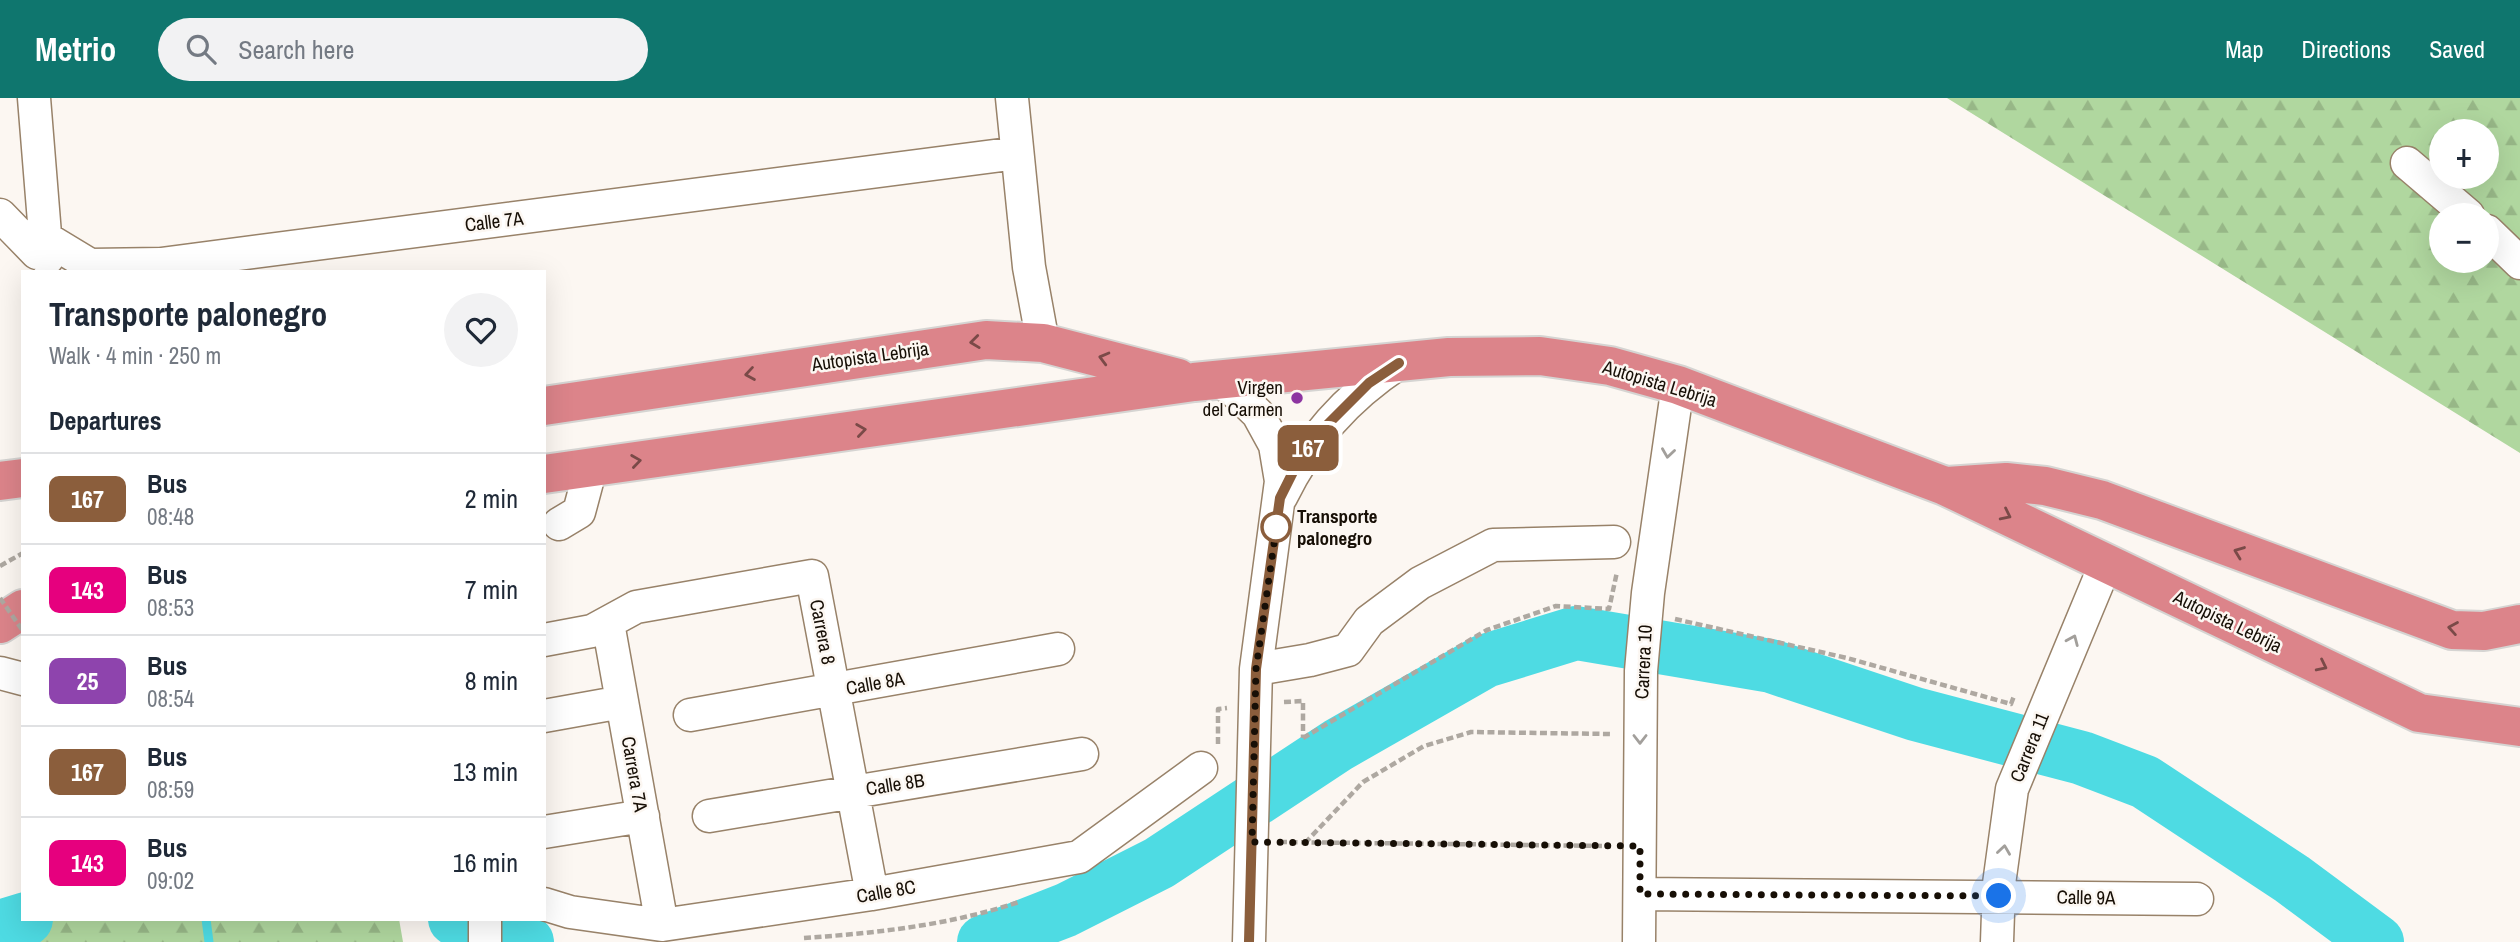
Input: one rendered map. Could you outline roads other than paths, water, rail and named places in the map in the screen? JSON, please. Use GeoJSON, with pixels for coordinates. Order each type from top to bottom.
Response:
{"type":"FeatureCollection","features":[{"type":"Feature","properties":{"kind":"highway","name":"Autopista Lebrija"},"geometry":{"type":"LineString","coordinates":[[546,406],[986,340],[1043,343],[1205,381]]}},
{"type":"Feature","properties":{"kind":"highway","name":"Autopista Lebrija"},"geometry":{"type":"LineString","coordinates":[[546,474],[1205,381],[1449,357],[1540,356],[1610,366],[1678,385],[1945,486],[2419,713],[2520,727]]}},
{"type":"Feature","properties":{"kind":"highway"},"geometry":{"type":"LineString","coordinates":[[0,481],[21,478]]}},
{"type":"Feature","properties":{"kind":"highway","name":"Autopista Lebrija"},"geometry":{"type":"LineString","coordinates":[[1945,486],[2006,482],[2045,486],[2102,500],[2452,630],[2484,631],[2520,624]]}},
{"type":"Feature","properties":{"kind":"highway"},"geometry":{"type":"LineString","coordinates":[[0,624],[21,610]]}},
{"type":"Feature","properties":{"kind":"street"},"geometry":{"type":"LineString","coordinates":[[34,98],[47,239],[47,270]]}},
{"type":"Feature","properties":{"kind":"street"},"geometry":{"type":"LineString","coordinates":[[1012,98],[1029,267],[1043,343]]}},
{"type":"Feature","properties":{"kind":"street","name":"Calle 7A"},"geometry":{"type":"LineString","coordinates":[[47,239],[90,265],[162,264],[1017,153]]}},
{"type":"Feature","properties":{"kind":"street"},"geometry":{"type":"LineString","coordinates":[[2407,163],[2454,203]]}},
{"type":"Feature","properties":{"kind":"street"},"geometry":{"type":"LineString","coordinates":[[0,215],[37,253],[47,239]]}},
{"type":"Feature","properties":{"kind":"street"},"geometry":{"type":"LineString","coordinates":[[2499,243],[2520,263]]}},
{"type":"Feature","properties":{"kind":"street"},"geometry":{"type":"LineString","coordinates":[[1280,498],[1296,466],[1325,426],[1369,383],[1399,363]]}},
{"type":"Feature","properties":{"kind":"street"},"geometry":{"type":"LineString","coordinates":[[1205,381],[1246,400],[1267,429],[1279,463],[1280,498],[1256,669],[1249,942]]}},
{"type":"Feature","properties":{"kind":"street","name":"Carrera 10"},"geometry":{"type":"LineString","coordinates":[[1639,942],[1641,671],[1649,584],[1678,385]]}},
{"type":"Feature","properties":{"kind":"street"},"geometry":{"type":"LineString","coordinates":[[559,524],[579,512],[592,467]]}},
{"type":"Feature","properties":{"kind":"street"},"geometry":{"type":"LineString","coordinates":[[1256,669],[1311,660],[1348,650],[1369,621],[1420,583],[1493,545],[1614,542]]}},
{"type":"Feature","properties":{"kind":"street","name":"Carrera 11"},"geometry":{"type":"LineString","coordinates":[[1997,942],[1999,896],[2012,789],[2106,563]]}},
{"type":"Feature","properties":{"kind":"street","name":"Carrera 8"},"geometry":{"type":"LineString","coordinates":[[608,622],[636,607],[812,576],[872,894]]}},
{"type":"Feature","properties":{"kind":"street"},"geometry":{"type":"LineString","coordinates":[[546,639],[592,631],[608,622]]}},
{"type":"Feature","properties":{"kind":"street","name":"Carrera 7A"},"geometry":{"type":"LineString","coordinates":[[608,622],[662,925]]}},
{"type":"Feature","properties":{"kind":"street","name":"Calle 8A"},"geometry":{"type":"LineString","coordinates":[[690,715],[1059,649]]}},
{"type":"Feature","properties":{"kind":"street"},"geometry":{"type":"LineString","coordinates":[[0,673],[21,678]]}},
{"type":"Feature","properties":{"kind":"street"},"geometry":{"type":"LineString","coordinates":[[546,716],[622,702]]}},
{"type":"Feature","properties":{"kind":"street","name":"Calle 8B"},"geometry":{"type":"LineString","coordinates":[[709,816],[1082,754]]}},
{"type":"Feature","properties":{"kind":"street","name":"Calle 8C"},"geometry":{"type":"LineString","coordinates":[[546,905],[570,912],[662,925],[872,894],[1079,857],[1201,768]]}},
{"type":"Feature","properties":{"kind":"street"},"geometry":{"type":"LineString","coordinates":[[546,832],[643,816]]}},
{"type":"Feature","properties":{"kind":"street","name":"Calle 9A"},"geometry":{"type":"LineString","coordinates":[[1640,894],[2197,899]]}},
{"type":"Feature","properties":{"kind":"street"},"geometry":{"type":"LineString","coordinates":[[485,921],[485,942]]}},
{"type":"Feature","properties":{"kind":"waterway"},"geometry":{"type":"LineString","coordinates":[[984,942],[1066,910],[1159,863],[1338,745],[1485,661],[1576,633],[1771,666],[1915,714],[2082,758],[2145,782],[2292,879],[2377,942]]}},
{"type":"Feature","properties":{"kind":"waterway"},"geometry":{"type":"LineString","coordinates":[[0,927],[21,921]]}},
{"type":"Feature","properties":{"kind":"waterway"},"geometry":{"type":"LineString","coordinates":[[206,921],[209,942]]}},
{"type":"Feature","properties":{"kind":"waterway"},"geometry":{"type":"LineString","coordinates":[[461,921],[527,942]]}},
{"type":"Feature","properties":{"kind":"place","name":"Virgen del Carmen"},"geometry":{"type":"Point","coordinates":[1297,398]}},
{"type":"Feature","properties":{"kind":"place","name":"Transporte palonegro"},"geometry":{"type":"Point","coordinates":[1276,527]}}]}
